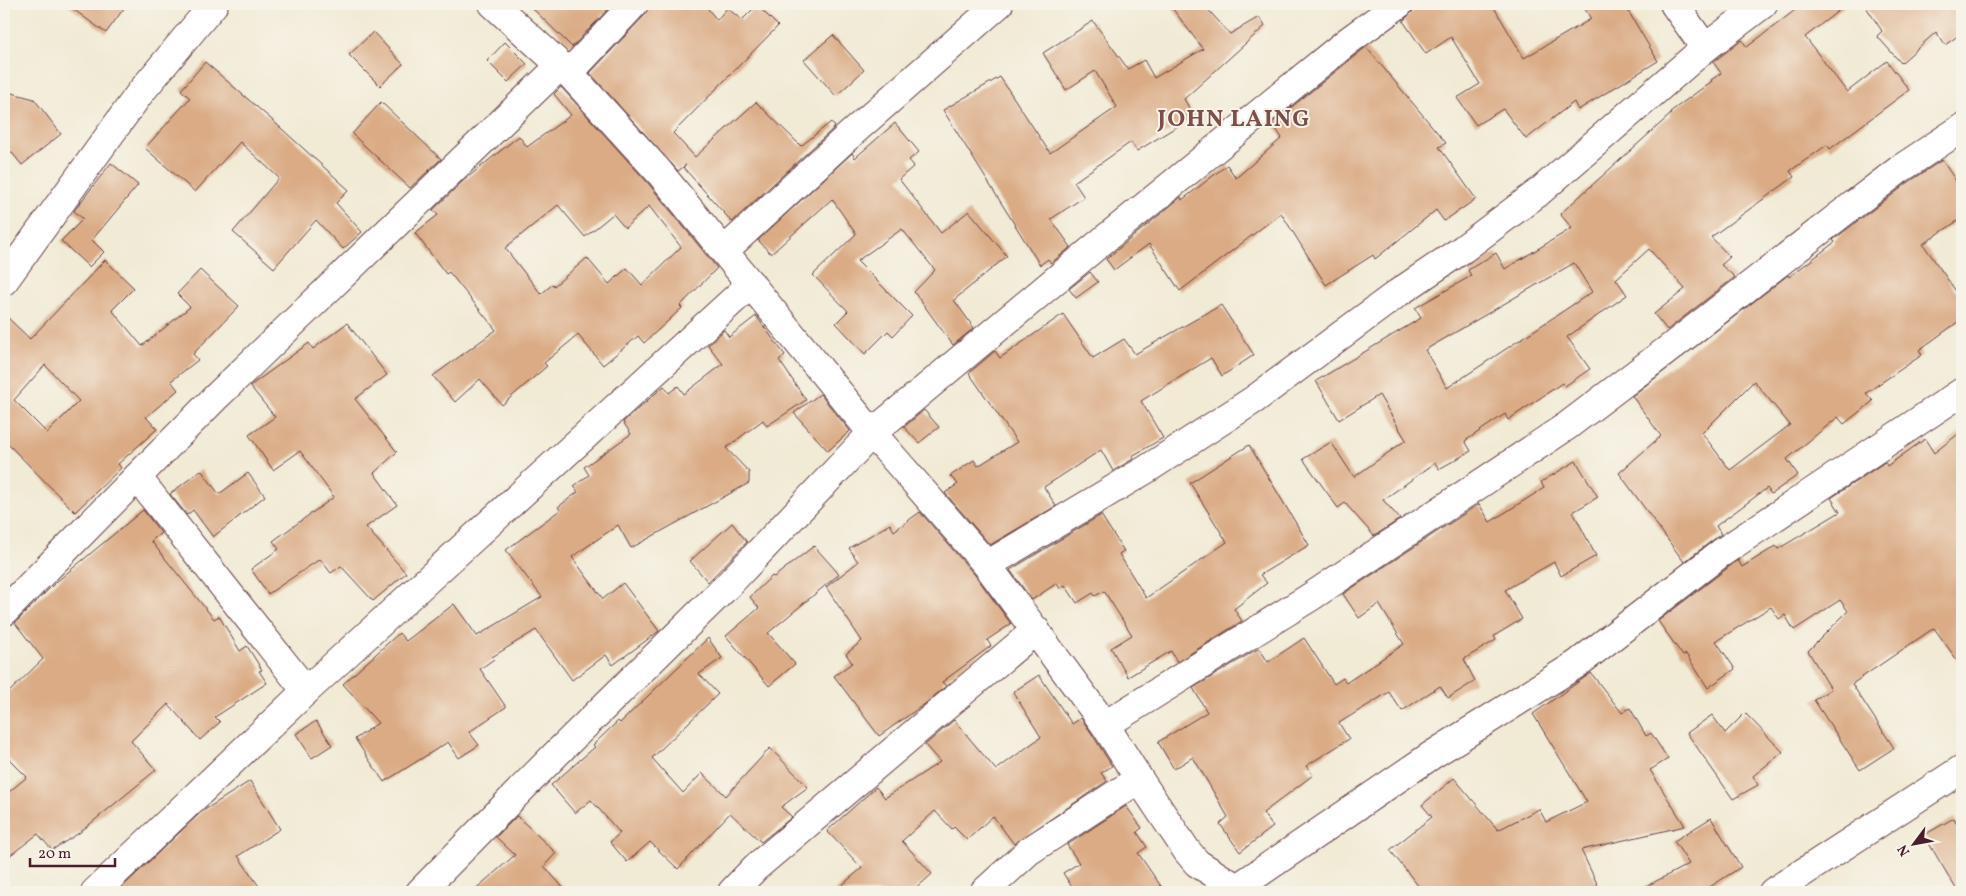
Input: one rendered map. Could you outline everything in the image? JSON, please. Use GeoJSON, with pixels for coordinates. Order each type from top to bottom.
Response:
{"type":"FeatureCollection","features":[{"type":"Feature","properties":{"kind":"street"},"geometry":{"type":"LineString","coordinates":[[4,281],[140,93],[214,4]]}},
{"type":"Feature","properties":{"kind":"street"},"geometry":{"type":"LineString","coordinates":[[493,4],[565,69],[660,173],[872,434],[987,565],[1105,725],[1139,779],[1197,863],[1239,890],[1432,755],[1577,664],[1721,553],[1962,392]]}},
{"type":"Feature","properties":{"kind":"street"},"geometry":{"type":"LineString","coordinates":[[4,612],[215,398],[634,4]]}},
{"type":"Feature","properties":{"kind":"street"},"geometry":{"type":"LineString","coordinates":[[724,251],[844,140],[1000,4]]}},
{"type":"Feature","properties":{"kind":"street"},"geometry":{"type":"LineString","coordinates":[[420,892],[550,760],[726,587],[872,434],[1106,238],[1340,47],[1400,4]]}},
{"type":"Feature","properties":{"kind":"street"},"geometry":{"type":"LineString","coordinates":[[1674,4],[1705,48]]}},
{"type":"Feature","properties":{"kind":"street"},"geometry":{"type":"LineString","coordinates":[[987,565],[1147,469],[1285,377],[1398,293],[1463,249],[1539,192],[1705,48],[1763,4]]}},
{"type":"Feature","properties":{"kind":"street"},"geometry":{"type":"LineString","coordinates":[[1105,725],[1312,596],[1567,426],[1847,209],[1962,128]]}},
{"type":"Feature","properties":{"kind":"street"},"geometry":{"type":"LineString","coordinates":[[95,892],[306,692],[751,284]]}},
{"type":"Feature","properties":{"kind":"street"},"geometry":{"type":"LineString","coordinates":[[137,477],[306,692]]}},
{"type":"Feature","properties":{"kind":"street"},"geometry":{"type":"LineString","coordinates":[[732,892],[755,868],[1036,630]]}},
{"type":"Feature","properties":{"kind":"street"},"geometry":{"type":"LineString","coordinates":[[1773,892],[1962,769]]}},
{"type":"Feature","properties":{"kind":"street"},"geometry":{"type":"LineString","coordinates":[[984,892],[1029,851],[1139,779]]}},
{"type":"Feature","properties":{"kind":"building"},"geometry":{"type":"Polygon","coordinates":[[[66,4],[127,4],[106,33],[66,4]]]}},
{"type":"Feature","properties":{"kind":"building"},"geometry":{"type":"Polygon","coordinates":[[[528,4],[613,4],[572,47],[528,4]]]}},
{"type":"Feature","properties":{"kind":"building"},"geometry":{"type":"Polygon","coordinates":[[[649,4],[704,4],[717,20],[727,8],[742,20],[757,5],[778,26],[673,133],[695,157],[756,102],[801,146],[831,122],[835,127],[732,222],[683,167],[678,171],[590,73],[645,15],[649,4]]]}},
{"type":"Feature","properties":{"kind":"building"},"geometry":{"type":"Polygon","coordinates":[[[1169,4],[1203,4],[1230,34],[1259,17],[1265,26],[1184,99],[1194,116],[1137,151],[1131,142],[1074,182],[1084,197],[1051,219],[1071,247],[1051,263],[1048,259],[1040,265],[943,110],[1000,77],[1050,153],[1117,107],[1095,71],[1066,90],[1043,53],[1093,21],[1128,69],[1144,60],[1154,78],[1203,49],[1169,4]]]}},
{"type":"Feature","properties":{"kind":"building"},"geometry":{"type":"Polygon","coordinates":[[[1416,4],[1492,4],[1524,58],[1591,19],[1582,4],[1624,4],[1658,61],[1578,110],[1574,102],[1526,139],[1503,109],[1476,125],[1457,98],[1480,84],[1451,37],[1426,54],[1403,21],[1413,11],[1416,4]]]}},
{"type":"Feature","properties":{"kind":"building"},"geometry":{"type":"Polygon","coordinates":[[[1803,4],[1847,4],[1805,37],[1847,92],[1887,61],[1909,90],[1830,149],[1827,145],[1790,171],[1794,177],[1711,237],[1730,257],[1721,265],[1735,277],[1667,330],[1654,314],[1685,289],[1649,249],[1616,279],[1627,295],[1567,337],[1590,369],[1565,386],[1562,383],[1508,420],[1505,414],[1465,441],[1471,451],[1439,469],[1435,463],[1383,500],[1400,519],[1374,536],[1345,503],[1338,508],[1303,459],[1331,442],[1354,477],[1406,440],[1379,395],[1339,420],[1316,381],[1421,318],[1415,308],[1471,276],[1468,270],[1496,253],[1505,269],[1572,228],[1560,214],[1671,114],[1670,112],[1721,73],[1713,62],[1742,40],[1747,47],[1803,4]],[[1574,263],[1425,350],[1447,388],[1592,292],[1574,263]]]}},
{"type":"Feature","properties":{"kind":"building"},"geometry":{"type":"Polygon","coordinates":[[[1864,4],[1952,4],[1962,19],[1962,33],[1945,45],[1936,32],[1901,63],[1877,36],[1882,31],[1864,4]]]}},
{"type":"Feature","properties":{"kind":"building"},"geometry":{"type":"Polygon","coordinates":[[[373,32],[403,64],[380,86],[349,55],[373,32]]]}},
{"type":"Feature","properties":{"kind":"building"},"geometry":{"type":"Polygon","coordinates":[[[833,35],[864,70],[836,96],[804,60],[833,35]]]}},
{"type":"Feature","properties":{"kind":"building"},"geometry":{"type":"Polygon","coordinates":[[[505,42],[527,64],[508,82],[487,61],[505,42]]]}},
{"type":"Feature","properties":{"kind":"building"},"geometry":{"type":"Polygon","coordinates":[[[1366,47],[1446,143],[1439,147],[1476,199],[1444,221],[1436,210],[1375,259],[1373,255],[1326,285],[1281,213],[1180,291],[1149,244],[1114,270],[1106,259],[1181,197],[1182,200],[1227,165],[1236,178],[1282,138],[1272,123],[1366,47]]]}},
{"type":"Feature","properties":{"kind":"building"},"geometry":{"type":"Polygon","coordinates":[[[205,62],[349,190],[336,203],[362,232],[343,249],[316,220],[274,268],[233,232],[279,178],[240,142],[195,192],[145,148],[190,98],[181,90],[205,62]]]}},
{"type":"Feature","properties":{"kind":"building"},"geometry":{"type":"Polygon","coordinates":[[[561,87],[648,183],[717,268],[680,306],[682,308],[644,343],[638,336],[603,365],[578,335],[544,363],[547,366],[502,405],[480,379],[455,402],[433,376],[496,330],[449,272],[446,274],[415,233],[438,215],[433,210],[463,181],[519,136],[527,147],[571,115],[554,94],[561,87]],[[558,205],[505,248],[541,294],[553,284],[554,286],[587,258],[609,284],[627,268],[642,285],[681,247],[649,206],[625,228],[613,214],[585,237],[558,205]]]}},
{"type":"Feature","properties":{"kind":"building"},"geometry":{"type":"Polygon","coordinates":[[[12,93],[34,99],[61,134],[22,165],[4,143],[4,100],[12,93]]]}},
{"type":"Feature","properties":{"kind":"building"},"geometry":{"type":"Polygon","coordinates":[[[381,102],[441,159],[410,188],[352,134],[381,102]]]}},
{"type":"Feature","properties":{"kind":"building"},"geometry":{"type":"Polygon","coordinates":[[[895,123],[919,152],[909,160],[914,166],[899,179],[941,233],[969,211],[1007,256],[954,300],[974,328],[953,345],[914,292],[935,270],[902,229],[857,261],[912,316],[893,336],[888,331],[865,354],[836,323],[848,311],[813,275],[856,234],[832,199],[771,254],[758,240],[852,153],[855,158],[895,123]]]}},
{"type":"Feature","properties":{"kind":"building"},"geometry":{"type":"Polygon","coordinates":[[[1942,160],[1962,190],[1962,218],[1923,244],[1962,300],[1962,319],[1919,350],[1922,355],[1866,393],[1873,401],[1844,424],[1838,417],[1787,459],[1798,475],[1771,494],[1767,488],[1716,526],[1721,534],[1684,562],[1619,473],[1661,436],[1632,396],[1788,275],[1789,277],[1835,242],[1833,240],[1909,182],[1942,160]],[[1754,381],[1702,433],[1730,470],[1790,425],[1754,381]]]}},
{"type":"Feature","properties":{"kind":"building"},"geometry":{"type":"Polygon","coordinates":[[[111,163],[138,185],[92,240],[104,252],[89,267],[61,241],[83,219],[74,211],[111,163]]]}},
{"type":"Feature","properties":{"kind":"building"},"geometry":{"type":"Polygon","coordinates":[[[105,260],[134,288],[112,310],[142,346],[190,307],[177,294],[200,270],[239,306],[193,354],[198,360],[171,381],[178,390],[146,417],[157,429],[118,464],[121,468],[75,512],[4,440],[4,314],[30,339],[105,260]],[[45,365],[14,400],[47,433],[79,401],[45,365]]]}},
{"type":"Feature","properties":{"kind":"building"},"geometry":{"type":"Polygon","coordinates":[[[1090,272],[1098,282],[1076,298],[1069,289],[1090,272]]]}},
{"type":"Feature","properties":{"kind":"building"},"geometry":{"type":"Polygon","coordinates":[[[1221,305],[1254,355],[1222,376],[1211,358],[1141,401],[1163,438],[1132,456],[1133,459],[1113,471],[1101,450],[1044,487],[1056,506],[990,545],[945,493],[958,484],[950,476],[974,460],[978,466],[1017,442],[969,373],[995,351],[1000,358],[1063,314],[1093,358],[1124,339],[1135,354],[1221,305]]]}},
{"type":"Feature","properties":{"kind":"building"},"geometry":{"type":"Polygon","coordinates":[[[756,316],[785,355],[779,360],[806,400],[767,426],[763,420],[726,448],[749,472],[749,483],[631,548],[618,525],[572,557],[603,599],[623,583],[659,631],[613,665],[606,655],[572,680],[536,630],[492,657],[494,659],[480,669],[506,707],[469,732],[479,745],[459,758],[448,742],[384,782],[355,739],[378,723],[343,684],[399,633],[406,641],[454,604],[477,636],[542,597],[506,550],[560,510],[558,507],[578,492],[574,486],[589,475],[584,467],[631,434],[623,422],[664,386],[669,393],[678,386],[684,394],[723,364],[708,345],[724,330],[729,337],[756,316]]]}},
{"type":"Feature","properties":{"kind":"building"},"geometry":{"type":"Polygon","coordinates":[[[347,323],[387,375],[355,399],[397,452],[374,473],[397,505],[366,527],[406,573],[373,601],[341,566],[331,573],[320,559],[268,594],[251,569],[279,549],[273,541],[334,497],[300,451],[273,470],[249,435],[275,417],[250,386],[309,343],[313,349],[347,323]]]}},
{"type":"Feature","properties":{"kind":"building"},"geometry":{"type":"Polygon","coordinates":[[[820,394],[850,431],[828,451],[794,413],[820,394]]]}},
{"type":"Feature","properties":{"kind":"building"},"geometry":{"type":"Polygon","coordinates":[[[924,410],[939,427],[919,443],[904,427],[924,410]]]}},
{"type":"Feature","properties":{"kind":"building"},"geometry":{"type":"Polygon","coordinates":[[[1962,431],[1962,667],[1934,628],[1852,684],[1894,748],[1860,770],[1814,700],[1831,689],[1808,651],[1848,611],[1840,600],[1794,630],[1785,615],[1779,619],[1771,607],[1716,641],[1735,669],[1708,688],[1686,654],[1683,656],[1658,621],[1738,560],[1742,567],[1776,546],[1778,549],[1840,512],[1831,498],[1885,462],[1887,466],[1925,439],[1934,453],[1962,431]]]}},
{"type":"Feature","properties":{"kind":"building"},"geometry":{"type":"Polygon","coordinates":[[[1249,445],[1309,545],[1260,575],[1267,583],[1234,609],[1242,621],[1177,662],[1171,651],[1128,677],[1111,648],[1132,635],[1104,591],[1095,596],[1093,593],[1077,603],[1065,585],[1060,589],[1057,583],[1032,600],[1010,570],[1101,515],[1124,551],[1119,554],[1146,598],[1227,542],[1190,483],[1249,445]]]}},
{"type":"Feature","properties":{"kind":"building"},"geometry":{"type":"Polygon","coordinates":[[[1576,461],[1598,497],[1573,512],[1596,556],[1561,576],[1554,562],[1505,590],[1522,619],[1494,636],[1496,640],[1464,659],[1475,681],[1448,698],[1440,686],[1402,711],[1389,692],[1339,723],[1349,739],[1306,766],[1313,775],[1263,813],[1273,827],[1240,852],[1220,824],[1228,817],[1193,757],[1174,769],[1158,742],[1207,712],[1193,688],[1259,648],[1268,662],[1304,638],[1334,684],[1343,678],[1346,683],[1404,644],[1379,604],[1359,618],[1343,594],[1479,504],[1490,522],[1544,488],[1541,482],[1576,461]]]}},
{"type":"Feature","properties":{"kind":"building"},"geometry":{"type":"Polygon","coordinates":[[[201,470],[219,494],[248,473],[265,496],[213,537],[193,510],[187,515],[170,494],[201,470]]]}},
{"type":"Feature","properties":{"kind":"building"},"geometry":{"type":"Polygon","coordinates":[[[143,510],[161,533],[151,541],[214,619],[219,616],[240,651],[247,646],[262,670],[259,671],[267,683],[215,717],[220,722],[200,740],[168,704],[131,741],[156,770],[79,833],[52,850],[38,834],[4,860],[4,796],[27,777],[4,754],[4,697],[43,659],[15,623],[55,583],[143,510]]]}},
{"type":"Feature","properties":{"kind":"building"},"geometry":{"type":"Polygon","coordinates":[[[920,512],[975,575],[1011,624],[987,640],[991,646],[942,682],[946,686],[926,703],[879,736],[834,676],[852,663],[846,654],[862,641],[826,587],[858,562],[849,548],[890,524],[894,531],[920,512]]]}},
{"type":"Feature","properties":{"kind":"building"},"geometry":{"type":"Polygon","coordinates":[[[732,523],[747,542],[708,582],[690,561],[732,523]]]}},
{"type":"Feature","properties":{"kind":"building"},"geometry":{"type":"Polygon","coordinates":[[[814,546],[839,574],[768,633],[795,664],[769,686],[726,636],[759,608],[750,597],[772,576],[774,577],[814,546]]]}},
{"type":"Feature","properties":{"kind":"building"},"geometry":{"type":"Polygon","coordinates":[[[708,638],[722,658],[699,674],[718,694],[652,758],[683,793],[702,773],[726,796],[770,748],[808,787],[781,807],[792,817],[761,842],[730,813],[678,869],[650,842],[627,862],[610,842],[620,833],[591,800],[575,813],[551,785],[595,747],[593,745],[618,721],[620,723],[708,638]]]}},
{"type":"Feature","properties":{"kind":"building"},"geometry":{"type":"Polygon","coordinates":[[[1591,673],[1622,713],[1630,708],[1646,736],[1651,733],[1668,759],[1650,770],[1685,826],[1581,850],[1601,892],[1423,892],[1390,850],[1432,817],[1422,805],[1454,778],[1498,830],[1539,809],[1546,822],[1587,802],[1533,714],[1591,673]]]}},
{"type":"Feature","properties":{"kind":"building"},"geometry":{"type":"Polygon","coordinates":[[[1039,675],[1072,724],[1081,718],[1092,734],[1112,766],[1101,773],[1107,781],[1014,844],[993,816],[967,840],[954,827],[952,829],[935,811],[902,841],[932,874],[912,892],[834,892],[862,868],[827,831],[876,787],[885,798],[940,762],[925,745],[954,720],[996,770],[1041,737],[1013,692],[1039,675]]]}},
{"type":"Feature","properties":{"kind":"building"},"geometry":{"type":"Polygon","coordinates":[[[1745,713],[1783,752],[1753,776],[1758,785],[1733,799],[1687,733],[1712,715],[1725,733],[1745,713]]]}},
{"type":"Feature","properties":{"kind":"building"},"geometry":{"type":"Polygon","coordinates":[[[316,721],[332,745],[312,758],[296,734],[316,721]]]}},
{"type":"Feature","properties":{"kind":"building"},"geometry":{"type":"Polygon","coordinates":[[[250,781],[280,829],[238,856],[263,892],[117,892],[200,813],[250,781]]]}},
{"type":"Feature","properties":{"kind":"building"},"geometry":{"type":"Polygon","coordinates":[[[1126,806],[1142,828],[1137,832],[1147,847],[1138,853],[1165,892],[1075,892],[1063,873],[1079,863],[1067,845],[1126,806]]]}},
{"type":"Feature","properties":{"kind":"building"},"geometry":{"type":"Polygon","coordinates":[[[517,816],[556,853],[544,866],[567,892],[472,892],[515,855],[496,837],[517,816]]]}},
{"type":"Feature","properties":{"kind":"building"},"geometry":{"type":"Polygon","coordinates":[[[1711,818],[1741,867],[1702,892],[1635,892],[1689,864],[1674,841],[1711,818]]]}},
{"type":"Feature","properties":{"kind":"building"},"geometry":{"type":"Polygon","coordinates":[[[1954,818],[1962,833],[1962,892],[1958,892],[1924,835],[1954,818]]]}},
{"type":"Feature","properties":{"kind":"district","name":"JOHN LAING"},"geometry":{"type":"Point","coordinates":[1234,118]}}]}
